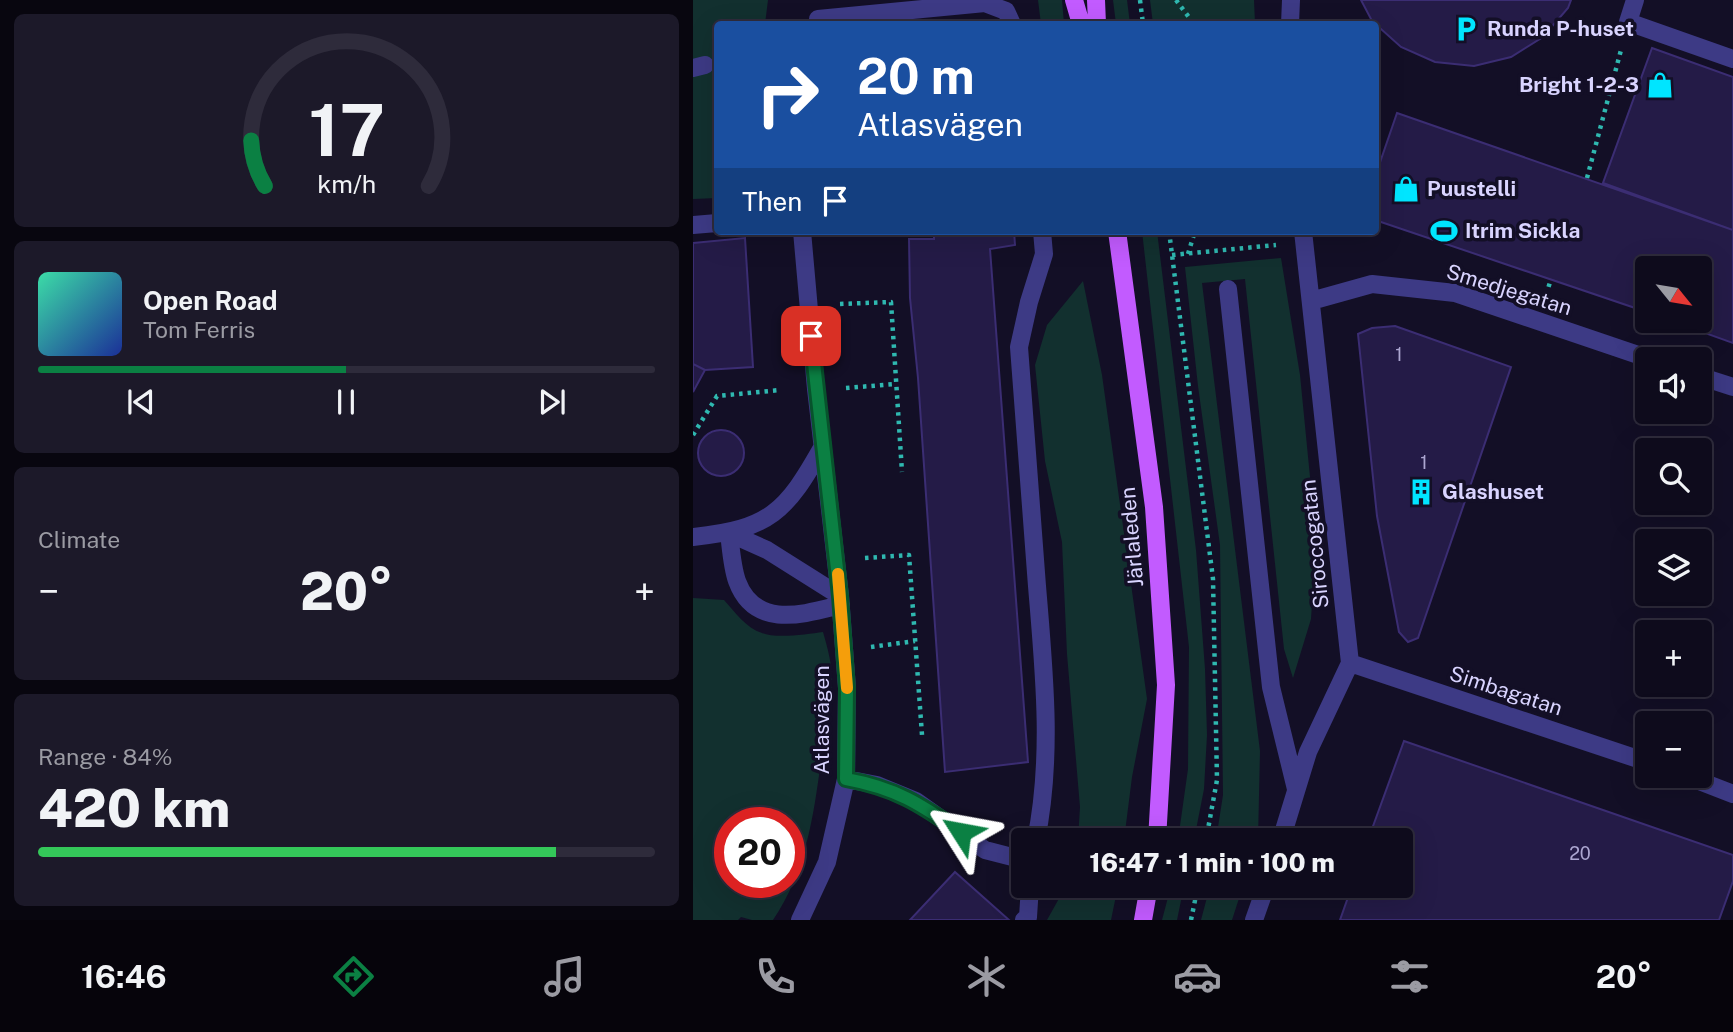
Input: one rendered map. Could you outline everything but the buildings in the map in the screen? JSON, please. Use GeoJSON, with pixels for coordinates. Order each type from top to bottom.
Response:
{"type":"FeatureCollection","features":[{"type":"Feature","properties":{"kind":"main road"},"geometry":{"type":"LineString","coordinates":[[1074,0],[1080,21]]}},
{"type":"Feature","properties":{"kind":"main road"},"geometry":{"type":"LineString","coordinates":[[1096,0],[1097,21]]}},
{"type":"Feature","properties":{"kind":"main road","name":"Järlaleden"},"geometry":{"type":"LineString","coordinates":[[1118,235],[1154,507],[1165,671],[1158,828]]}},
{"type":"Feature","properties":{"kind":"main road"},"geometry":{"type":"LineString","coordinates":[[1143,920],[1147,898]]}},
{"type":"Feature","properties":{"kind":"street"},"geometry":{"type":"LineString","coordinates":[[817,0],[818,21]]}},
{"type":"Feature","properties":{"kind":"street"},"geometry":{"type":"LineString","coordinates":[[1290,21],[1291,0]]}},
{"type":"Feature","properties":{"kind":"street"},"geometry":{"type":"LineString","coordinates":[[1635,0],[1628,22],[1733,59]]}},
{"type":"Feature","properties":{"kind":"street"},"geometry":{"type":"LineString","coordinates":[[827,21],[985,3],[1006,11],[1010,21]]}},
{"type":"Feature","properties":{"kind":"street"},"geometry":{"type":"LineString","coordinates":[[693,225],[714,223]]}},
{"type":"Feature","properties":{"kind":"street","name":"Atlasvägen"},"geometry":{"type":"LineString","coordinates":[[800,920],[827,862],[846,779],[847,688],[841,600],[802,235]]}},
{"type":"Feature","properties":{"kind":"street"},"geometry":{"type":"LineString","coordinates":[[1039,828],[1045,790],[1047,747],[1041,627],[1019,347],[1044,254],[1042,235]]}},
{"type":"Feature","properties":{"kind":"street","name":"Siroccogatan"},"geometry":{"type":"LineString","coordinates":[[1303,235],[1350,663]]}},
{"type":"Feature","properties":{"kind":"street","name":"Smedjegatan"},"geometry":{"type":"LineString","coordinates":[[1311,301],[1372,284],[1455,293],[1635,354]]}},
{"type":"Feature","properties":{"kind":"street"},"geometry":{"type":"LineString","coordinates":[[1228,289],[1271,687],[1297,793]]}},
{"type":"Feature","properties":{"kind":"street"},"geometry":{"type":"LineString","coordinates":[[1712,380],[1733,387]]}},
{"type":"Feature","properties":{"kind":"street"},"geometry":{"type":"LineString","coordinates":[[693,537],[729,533],[766,520],[793,495],[823,446]]}},
{"type":"Feature","properties":{"kind":"street"},"geometry":{"type":"LineString","coordinates":[[729,533],[767,551],[841,600]]}},
{"type":"Feature","properties":{"kind":"street"},"geometry":{"type":"LineString","coordinates":[[729,533],[737,580],[743,593],[753,603],[776,616],[790,616],[841,600]]}},
{"type":"Feature","properties":{"kind":"street"},"geometry":{"type":"LineString","coordinates":[[1285,828],[1308,752],[1350,663]]}},
{"type":"Feature","properties":{"kind":"street","name":"Simbagatan"},"geometry":{"type":"LineString","coordinates":[[1350,663],[1635,758]]}},
{"type":"Feature","properties":{"kind":"street"},"geometry":{"type":"LineString","coordinates":[[846,779],[877,785],[915,802],[985,850],[1011,857]]}},
{"type":"Feature","properties":{"kind":"street"},"geometry":{"type":"LineString","coordinates":[[1712,785],[1733,793]]}},
{"type":"Feature","properties":{"kind":"street"},"geometry":{"type":"LineString","coordinates":[[1024,920],[1028,917],[1029,898]]}},
{"type":"Feature","properties":{"kind":"street"},"geometry":{"type":"LineString","coordinates":[[1254,920],[1262,898]]}},
{"type":"Feature","properties":{"kind":"path"},"geometry":{"type":"LineString","coordinates":[[1140,0],[1143,21]]}},
{"type":"Feature","properties":{"kind":"path"},"geometry":{"type":"LineString","coordinates":[[1176,0],[1192,21]]}},
{"type":"Feature","properties":{"kind":"path"},"geometry":{"type":"LineString","coordinates":[[1587,178],[1628,22]]}},
{"type":"Feature","properties":{"kind":"path"},"geometry":{"type":"LineString","coordinates":[[1170,235],[1213,579],[1217,780],[1208,828]]}},
{"type":"Feature","properties":{"kind":"path"},"geometry":{"type":"LineString","coordinates":[[1188,254],[1194,235]]}},
{"type":"Feature","properties":{"kind":"path"},"geometry":{"type":"LineString","coordinates":[[1172,255],[1278,245]]}},
{"type":"Feature","properties":{"kind":"path"},"geometry":{"type":"LineString","coordinates":[[841,304],[891,302],[902,472]]}},
{"type":"Feature","properties":{"kind":"path"},"geometry":{"type":"LineString","coordinates":[[846,388],[896,384]]}},
{"type":"Feature","properties":{"kind":"path"},"geometry":{"type":"LineString","coordinates":[[693,435],[717,396],[780,390]]}},
{"type":"Feature","properties":{"kind":"path"},"geometry":{"type":"LineString","coordinates":[[861,559],[909,555],[922,735]]}},
{"type":"Feature","properties":{"kind":"path"},"geometry":{"type":"LineString","coordinates":[[869,647],[915,641]]}},
{"type":"Feature","properties":{"kind":"path"},"geometry":{"type":"LineString","coordinates":[[1191,920],[1196,898]]}},
{"type":"Feature","properties":{"kind":"green space"},"geometry":{"type":"Polygon","coordinates":[[[693,0],[768,0],[765,21],[714,21],[714,198],[693,199],[693,0]]]}},
{"type":"Feature","properties":{"kind":"green space"},"geometry":{"type":"Polygon","coordinates":[[[1038,0],[1062,0],[1064,21],[1041,21],[1038,0]]]}},
{"type":"Feature","properties":{"kind":"green space"},"geometry":{"type":"Polygon","coordinates":[[[1113,0],[1127,0],[1130,21],[1116,21],[1113,0]]]}},
{"type":"Feature","properties":{"kind":"green space"},"geometry":{"type":"Polygon","coordinates":[[[1150,0],[1254,0],[1255,21],[1153,21],[1150,0]]]}},
{"type":"Feature","properties":{"kind":"green space"},"geometry":{"type":"Polygon","coordinates":[[[1142,235],[1157,235],[1196,550],[1207,735],[1204,789],[1196,828],[1180,828],[1188,769],[1189,647],[1142,235]]]}},
{"type":"Feature","properties":{"kind":"green space"},"geometry":{"type":"Polygon","coordinates":[[[1281,258],[1300,375],[1316,538],[1311,619],[1293,678],[1284,649],[1245,279],[1202,283],[1260,751],[1258,828],[1218,828],[1223,795],[1220,545],[1185,267],[1281,258]]]}},
{"type":"Feature","properties":{"kind":"green space"},"geometry":{"type":"Polygon","coordinates":[[[1083,281],[1102,375],[1147,699],[1126,828],[1079,828],[1080,807],[1067,654],[1062,542],[1045,461],[1035,365],[1047,325],[1083,281]]]}},
{"type":"Feature","properties":{"kind":"green space"},"geometry":{"type":"Polygon","coordinates":[[[693,598],[724,600],[746,624],[768,635],[792,636],[823,632],[830,659],[831,699],[814,810],[805,848],[805,807],[714,807],[714,898],[785,898],[773,920],[741,917],[738,920],[693,920],[693,598]]]}},
{"type":"Feature","properties":{"kind":"green space"},"geometry":{"type":"Polygon","coordinates":[[[1059,898],[1116,898],[1111,920],[1047,920],[1059,898]]]}},
{"type":"Feature","properties":{"kind":"green space"},"geometry":{"type":"Polygon","coordinates":[[[1168,898],[1182,898],[1177,920],[1162,920],[1168,898]]]}},
{"type":"Feature","properties":{"kind":"green space"},"geometry":{"type":"Polygon","coordinates":[[[1207,898],[1239,898],[1232,920],[1201,920],[1207,898]]]}},
{"type":"Feature","properties":{"kind":"slow traffic"},"geometry":{"type":"LineString","coordinates":[[838,574],[847,688]]}},
{"type":"Feature","properties":{"kind":"place","name":"Runda P-huset"},"geometry":{"type":"Point","coordinates":[1466,29]}},
{"type":"Feature","properties":{"kind":"place","name":"Bright 1-2-3"},"geometry":{"type":"Point","coordinates":[1660,85]}},
{"type":"Feature","properties":{"kind":"place","name":"Puustelli"},"geometry":{"type":"Point","coordinates":[1406,189]}},
{"type":"Feature","properties":{"kind":"place","name":"Itrim Sickla"},"geometry":{"type":"Point","coordinates":[1444,231]}},
{"type":"Feature","properties":{"kind":"place","name":"Glashuset"},"geometry":{"type":"Point","coordinates":[1421,492]}},
{"type":"Feature","properties":{"kind":"route"},"geometry":{"type":"LineString","coordinates":[[811,336],[840,596],[847,688],[846,779],[877,785],[915,802],[961,832]]}}]}
